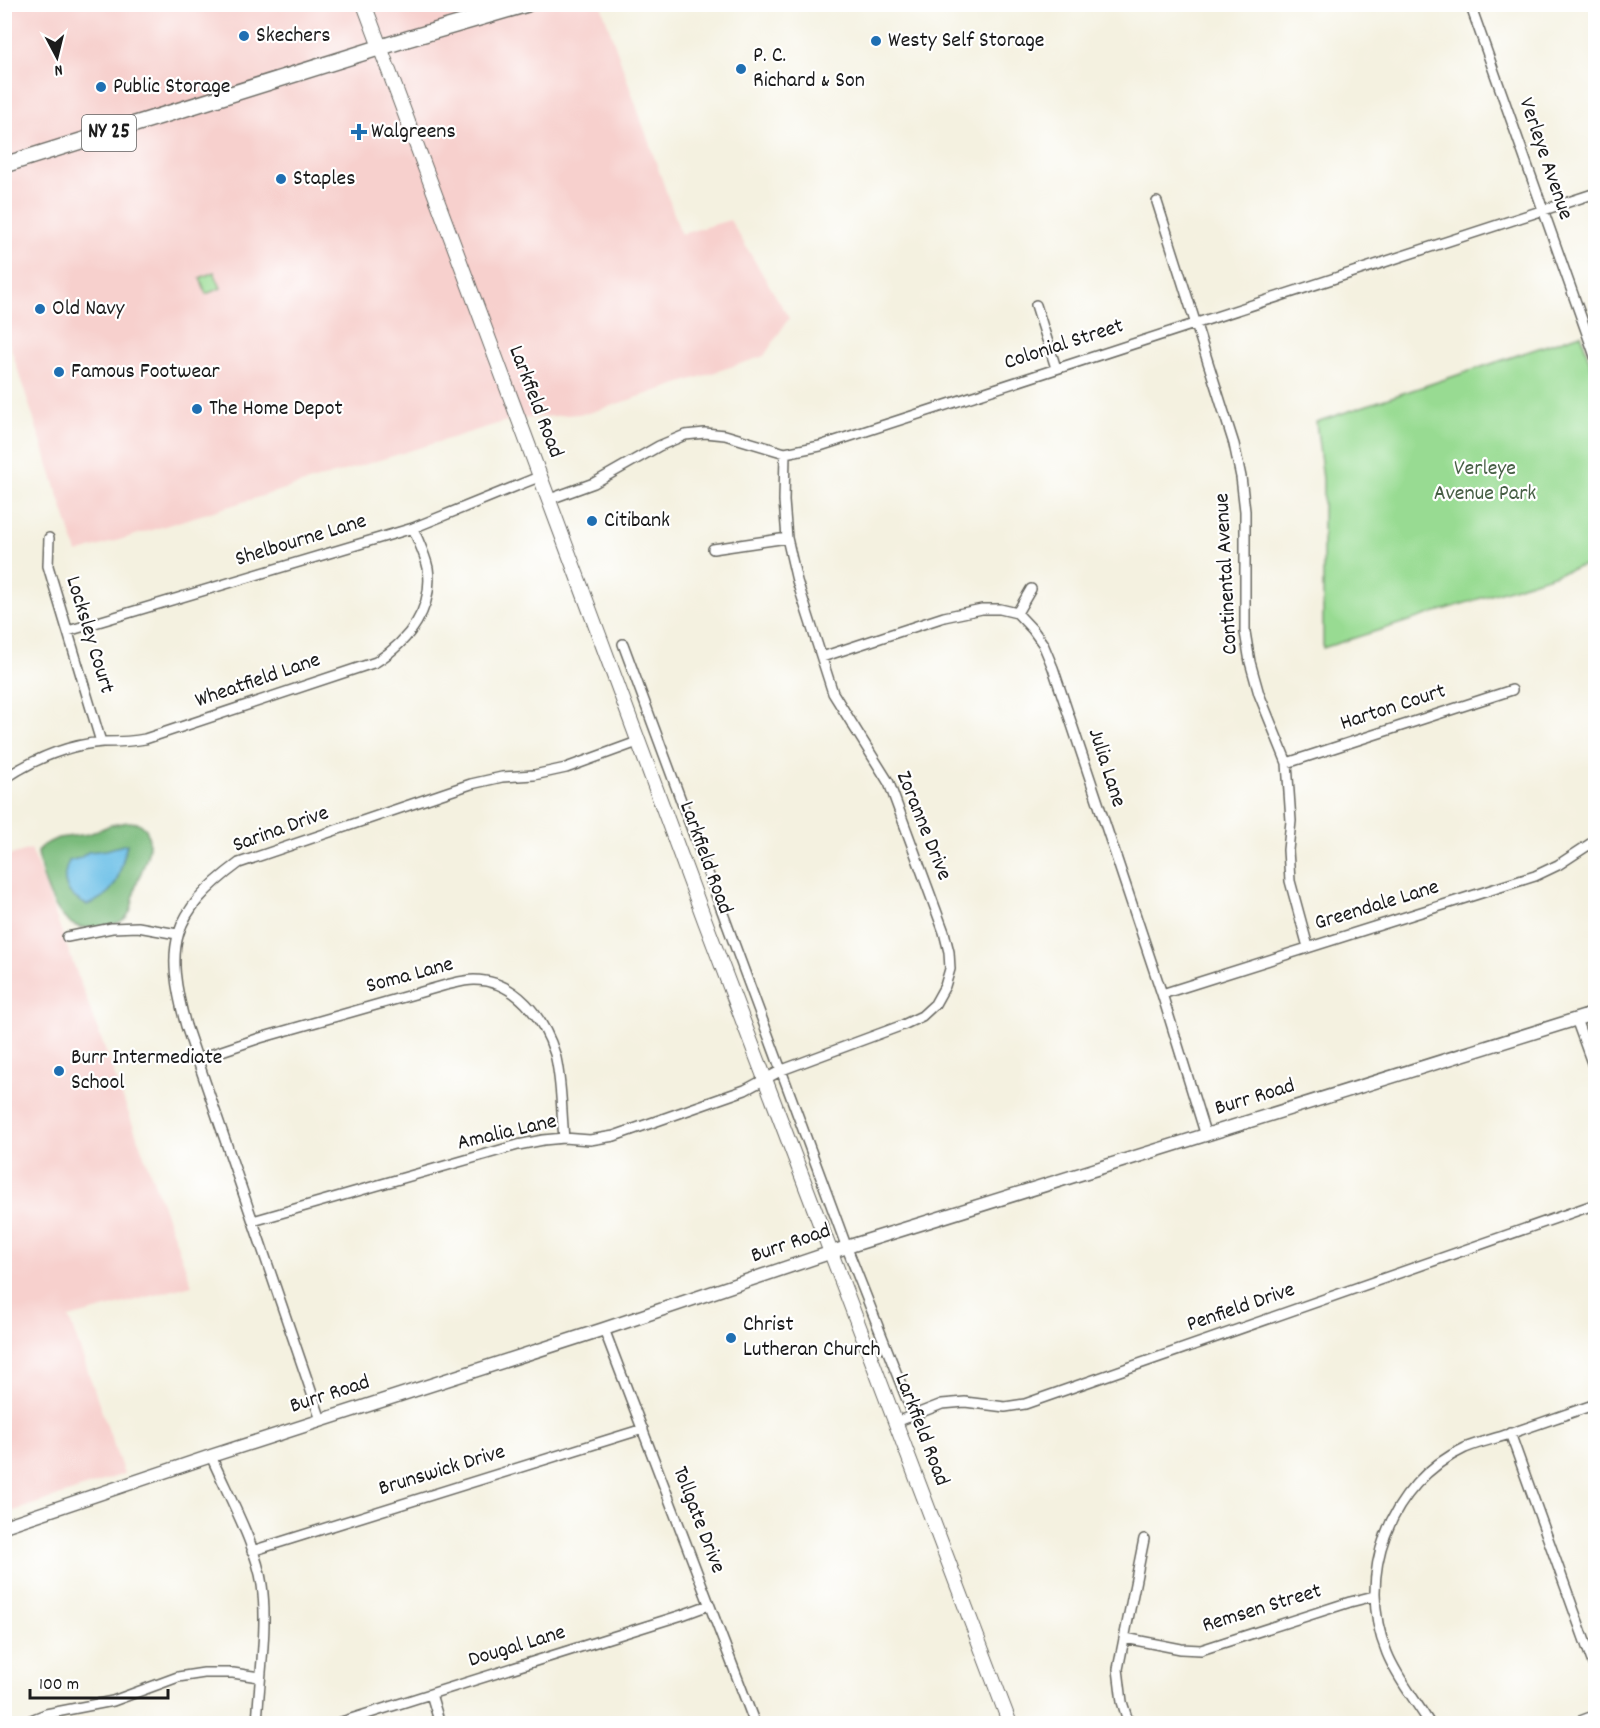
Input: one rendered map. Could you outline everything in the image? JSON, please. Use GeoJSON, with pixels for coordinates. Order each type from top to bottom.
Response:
{"type":"FeatureCollection","features":[{"type":"Feature","properties":{"kind":"main road","name":"Larkfield Road"},"geometry":{"type":"LineString","coordinates":[[364,4],[467,285],[550,499],[1010,1724]]}},
{"type":"Feature","properties":{"kind":"main road","name":"NY 25"},"geometry":{"type":"LineString","coordinates":[[4,165],[527,4]]}},
{"type":"Feature","properties":{"kind":"street","name":"Verleye Avenue"},"geometry":{"type":"LineString","coordinates":[[1470,4],[1596,359]]}},
{"type":"Feature","properties":{"kind":"street","name":"Colonial Street"},"geometry":{"type":"LineString","coordinates":[[550,499],[594,483],[659,446],[685,435],[705,432],[725,435],[785,453],[822,445],[1596,193]]}},
{"type":"Feature","properties":{"kind":"street","name":"Continental Avenue"},"geometry":{"type":"LineString","coordinates":[[1157,202],[1234,444],[1241,477],[1245,511],[1245,632],[1259,694],[1287,763],[1291,821],[1288,850],[1290,881],[1308,947]]}},
{"type":"Feature","properties":{"kind":"street"},"geometry":{"type":"LineString","coordinates":[[1036,305],[1056,368]]}},
{"type":"Feature","properties":{"kind":"street","name":"Zoranne Drive"},"geometry":{"type":"LineString","coordinates":[[766,1079],[782,1070],[922,1016],[935,1004],[945,986],[950,969],[944,932],[900,810],[889,783],[833,693],[797,581],[787,537],[784,501],[785,453]]}},
{"type":"Feature","properties":{"kind":"street","name":"Shelbourne Lane"},"geometry":{"type":"LineString","coordinates":[[68,631],[413,528],[541,476]]}},
{"type":"Feature","properties":{"kind":"street","name":"Wheatfield Lane"},"geometry":{"type":"LineString","coordinates":[[4,779],[42,756],[60,750],[101,742],[145,740],[376,662],[394,651],[410,633],[419,618],[430,585],[427,565],[413,528]]}},
{"type":"Feature","properties":{"kind":"street"},"geometry":{"type":"LineString","coordinates":[[713,549],[787,537]]}},
{"type":"Feature","properties":{"kind":"street","name":"Locksley Court"},"geometry":{"type":"LineString","coordinates":[[49,538],[48,566],[101,742]]}},
{"type":"Feature","properties":{"kind":"street"},"geometry":{"type":"LineString","coordinates":[[822,657],[944,617],[982,609],[1000,609],[1017,614],[1031,589]]}},
{"type":"Feature","properties":{"kind":"street","name":"Julia Lane"},"geometry":{"type":"LineString","coordinates":[[1017,614],[1043,644],[1053,668],[1162,994],[1206,1136]]}},
{"type":"Feature","properties":{"kind":"street","name":"Larkfield Road"},"geometry":{"type":"LineString","coordinates":[[622,644],[847,1248],[912,1415]]}},
{"type":"Feature","properties":{"kind":"street","name":"Harton Court"},"geometry":{"type":"LineString","coordinates":[[1287,763],[1512,690]]}},
{"type":"Feature","properties":{"kind":"street","name":"Sarina Drive"},"geometry":{"type":"LineString","coordinates":[[321,1420],[186,1026],[177,993],[175,962],[177,934],[192,905],[212,883],[239,863],[471,784],[502,777],[534,776],[566,768],[640,741]]}},
{"type":"Feature","properties":{"kind":"street","name":"Greendale Lane"},"geometry":{"type":"LineString","coordinates":[[1162,994],[1534,876],[1558,865],[1596,840]]}},
{"type":"Feature","properties":{"kind":"street"},"geometry":{"type":"LineString","coordinates":[[67,937],[112,928],[138,927],[177,934]]}},
{"type":"Feature","properties":{"kind":"street","name":"Soma Lane"},"geometry":{"type":"LineString","coordinates":[[198,1059],[260,1038],[446,985],[475,980],[498,984],[518,995],[532,1011],[554,1053],[559,1079],[564,1138]]}},
{"type":"Feature","properties":{"kind":"street","name":"Burr Road"},"geometry":{"type":"LineString","coordinates":[[4,1526],[847,1248],[1596,1013]]}},
{"type":"Feature","properties":{"kind":"street"},"geometry":{"type":"LineString","coordinates":[[1576,1019],[1596,1074]]}},
{"type":"Feature","properties":{"kind":"street","name":"Amalia Lane"},"geometry":{"type":"LineString","coordinates":[[253,1221],[518,1145],[564,1138],[590,1140],[614,1136],[745,1090],[766,1079]]}},
{"type":"Feature","properties":{"kind":"street","name":"Penfield Drive"},"geometry":{"type":"LineString","coordinates":[[896,1422],[942,1404],[965,1402],[1005,1407],[1025,1404],[1596,1204]]}},
{"type":"Feature","properties":{"kind":"street","name":"Tollgate Drive"},"geometry":{"type":"LineString","coordinates":[[604,1329],[755,1724]]}},
{"type":"Feature","properties":{"kind":"street"},"geometry":{"type":"LineString","coordinates":[[1430,1724],[1387,1654],[1378,1625],[1374,1596],[1376,1567],[1388,1528],[1401,1502],[1419,1480],[1441,1462],[1466,1448],[1596,1404]]}},
{"type":"Feature","properties":{"kind":"street","name":"Brunswick Drive"},"geometry":{"type":"LineString","coordinates":[[252,1551],[643,1429]]}},
{"type":"Feature","properties":{"kind":"street"},"geometry":{"type":"LineString","coordinates":[[1510,1433],[1596,1672]]}},
{"type":"Feature","properties":{"kind":"street"},"geometry":{"type":"LineString","coordinates":[[211,1456],[252,1551],[262,1583],[264,1608],[257,1724]]}},
{"type":"Feature","properties":{"kind":"street"},"geometry":{"type":"LineString","coordinates":[[1129,1724],[1122,1702],[1118,1669],[1144,1539]]}},
{"type":"Feature","properties":{"kind":"street","name":"Remsen Street"},"geometry":{"type":"LineString","coordinates":[[1125,1638],[1201,1650],[1374,1596]]}},
{"type":"Feature","properties":{"kind":"street","name":"Dougal Lane"},"geometry":{"type":"LineString","coordinates":[[335,1724],[709,1605]]}},
{"type":"Feature","properties":{"kind":"street"},"geometry":{"type":"LineString","coordinates":[[28,1723],[46,1714],[113,1701],[178,1677],[204,1673],[234,1673],[259,1677]]}},
{"type":"Feature","properties":{"kind":"street"},"geometry":{"type":"LineString","coordinates":[[431,1694],[440,1724]]}},
{"type":"Feature","properties":{"kind":"street"},"geometry":{"type":"LineString","coordinates":[[1572,1724],[1596,1715]]}},
{"type":"Feature","properties":{"kind":"shaded area"},"geometry":{"type":"Polygon","coordinates":[[[4,5],[601,5],[681,234],[730,220],[789,318],[764,356],[589,413],[510,420],[77,553],[5,330],[4,5]]]}},
{"type":"Feature","properties":{"kind":"shaded area","name":"Burr Intermediate School"},"geometry":{"type":"Polygon","coordinates":[[[31,849],[192,1285],[69,1318],[124,1474],[5,1514],[4,857],[31,849]]]}},
{"type":"Feature","properties":{"kind":"green space"},"geometry":{"type":"Polygon","coordinates":[[[214,272],[221,288],[206,294],[200,278],[214,272]]]}},
{"type":"Feature","properties":{"kind":"green space","name":"Verleye Avenue Park"},"geometry":{"type":"Polygon","coordinates":[[[1581,334],[1595,379],[1595,525],[1587,529],[1595,552],[1595,562],[1323,648],[1323,479],[1316,422],[1581,334]]]}},
{"type":"Feature","properties":{"kind":"green space"},"geometry":{"type":"Polygon","coordinates":[[[139,823],[146,829],[149,844],[147,858],[127,917],[113,924],[95,927],[74,925],[60,913],[49,893],[38,852],[43,845],[58,838],[89,834],[111,825],[139,823]]]}},
{"type":"Feature","properties":{"kind":"water"},"geometry":{"type":"Polygon","coordinates":[[[127,844],[120,873],[106,895],[87,905],[70,893],[65,882],[69,861],[80,858],[88,852],[127,844]]]}},
{"type":"Feature","properties":{"kind":"place","name":"Skechers"},"geometry":{"type":"Point","coordinates":[244,36]}},
{"type":"Feature","properties":{"kind":"place","name":"Westy Self Storage"},"geometry":{"type":"Point","coordinates":[876,41]}},
{"type":"Feature","properties":{"kind":"place","name":"P. C. Richard & Son"},"geometry":{"type":"Point","coordinates":[741,69]}},
{"type":"Feature","properties":{"kind":"place","name":"Public Storage"},"geometry":{"type":"Point","coordinates":[101,87]}},
{"type":"Feature","properties":{"kind":"place","name":"Walgreens"},"geometry":{"type":"Point","coordinates":[359,132]}},
{"type":"Feature","properties":{"kind":"place","name":"Staples"},"geometry":{"type":"Point","coordinates":[281,179]}},
{"type":"Feature","properties":{"kind":"place","name":"Old Navy"},"geometry":{"type":"Point","coordinates":[40,309]}},
{"type":"Feature","properties":{"kind":"place","name":"Famous Footwear"},"geometry":{"type":"Point","coordinates":[59,372]}},
{"type":"Feature","properties":{"kind":"place","name":"The Home Depot"},"geometry":{"type":"Point","coordinates":[197,409]}},
{"type":"Feature","properties":{"kind":"place","name":"Citibank"},"geometry":{"type":"Point","coordinates":[592,521]}},
{"type":"Feature","properties":{"kind":"place","name":"Burr Intermediate School"},"geometry":{"type":"Point","coordinates":[59,1071]}},
{"type":"Feature","properties":{"kind":"place","name":"Christ Lutheran Church"},"geometry":{"type":"Point","coordinates":[731,1338]}}]}
